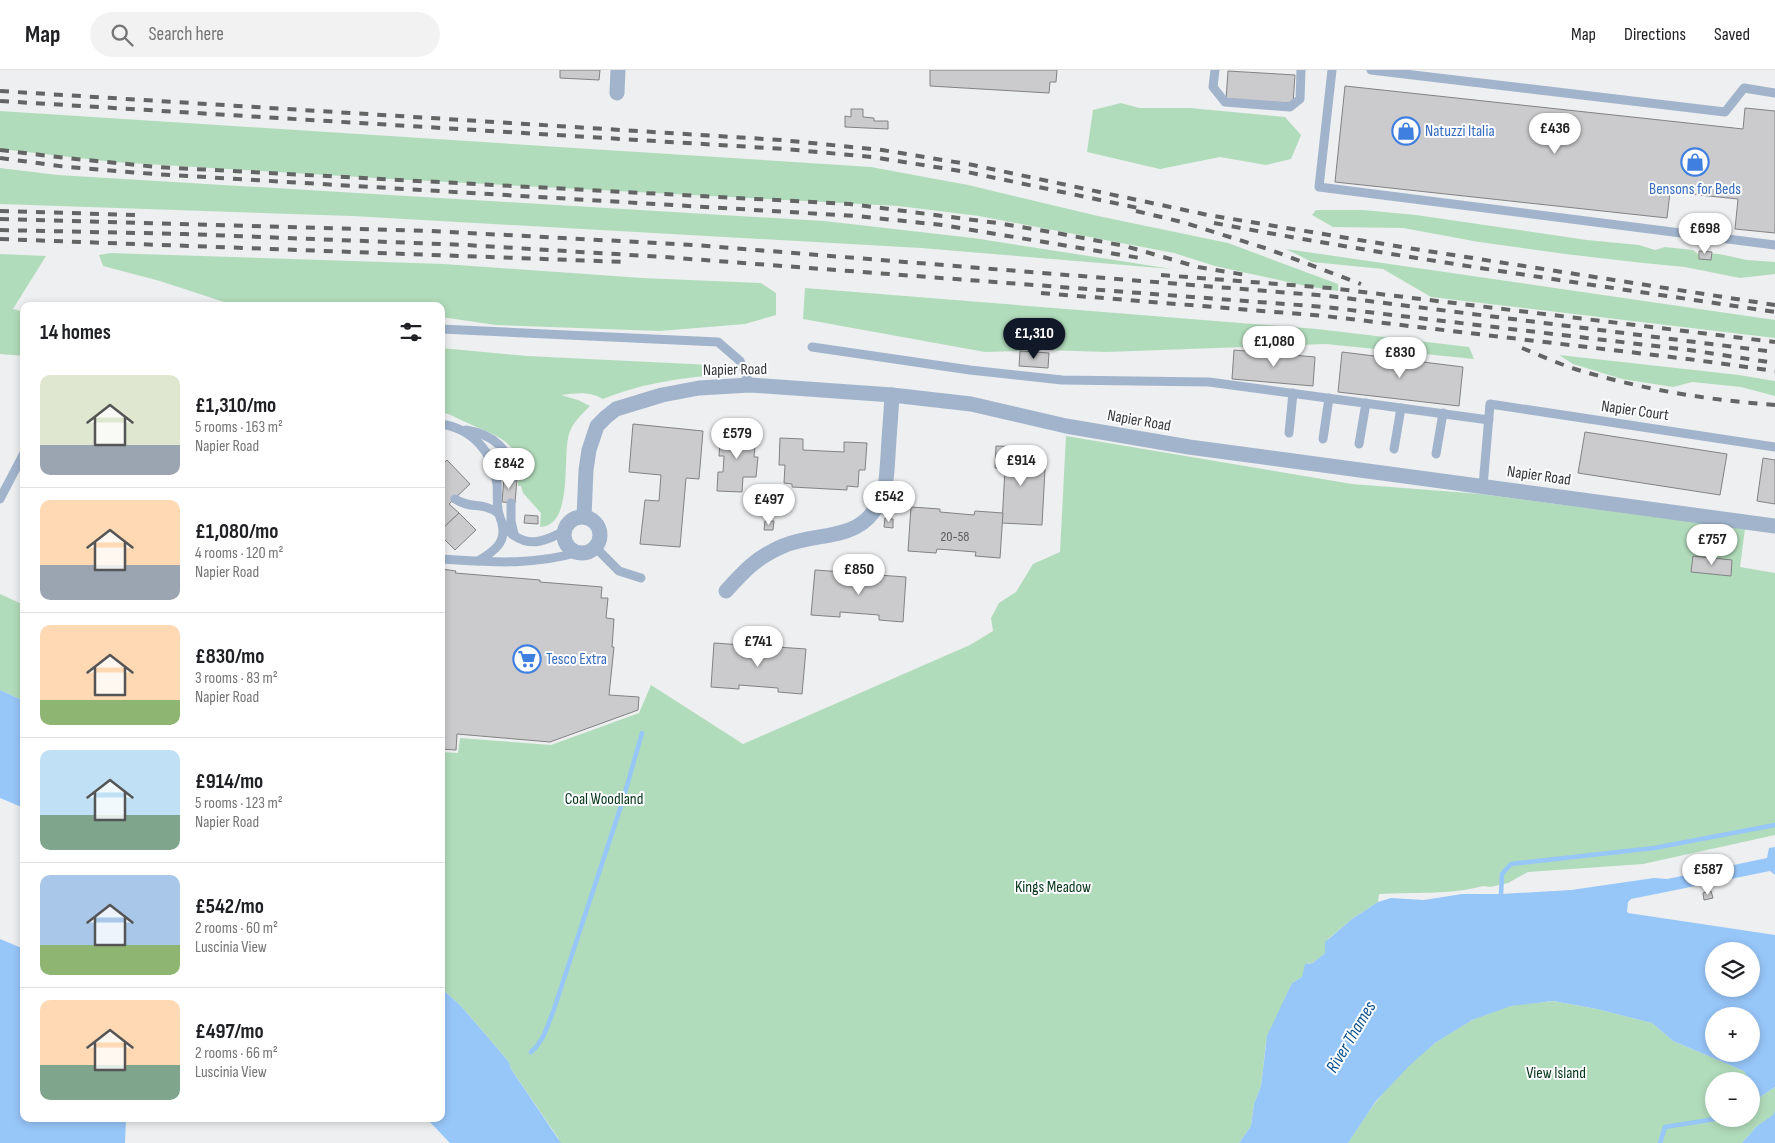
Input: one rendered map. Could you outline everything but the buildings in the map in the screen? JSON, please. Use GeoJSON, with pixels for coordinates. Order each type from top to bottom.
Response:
{"type":"FeatureCollection","features":[{"type":"Feature","properties":{"kind":"street"},"geometry":{"type":"LineString","coordinates":[[617,93],[618,70]]}},
{"type":"Feature","properties":{"kind":"street","name":"Napier Road"},"geometry":{"type":"LineString","coordinates":[[584,517],[588,450],[597,426],[606,416],[616,409],[662,395],[699,388],[750,385],[892,395],[971,404],[1066,426],[1189,447],[1775,526]]}},
{"type":"Feature","properties":{"kind":"street"},"geometry":{"type":"LineString","coordinates":[[726,591],[762,556],[795,542],[851,531],[871,516],[883,494],[892,395]]}},
{"type":"Feature","properties":{"kind":"street"},"geometry":{"type":"LineString","coordinates":[[584,517],[593,520],[599,529],[600,539],[595,547],[585,552],[579,552],[573,550],[566,542],[564,531],[574,519],[584,517]]}},
{"type":"Feature","properties":{"kind":"lane"},"geometry":{"type":"LineString","coordinates":[[1215,70],[1213,87],[1225,102],[1290,107],[1300,98],[1300,70]]}},
{"type":"Feature","properties":{"kind":"lane"},"geometry":{"type":"LineString","coordinates":[[1332,70],[1319,187],[1775,246]]}},
{"type":"Feature","properties":{"kind":"lane"},"geometry":{"type":"LineString","coordinates":[[1371,70],[1725,112],[1744,88],[1775,94]]}},
{"type":"Feature","properties":{"kind":"lane"},"geometry":{"type":"LineString","coordinates":[[445,328],[718,342],[740,360],[750,385]]}},
{"type":"Feature","properties":{"kind":"lane"},"geometry":{"type":"LineString","coordinates":[[812,347],[970,370],[1062,380],[1209,382],[1489,420],[1483,486]]}},
{"type":"Feature","properties":{"kind":"lane"},"geometry":{"type":"LineString","coordinates":[[1289,433],[1293,393]]}},
{"type":"Feature","properties":{"kind":"lane"},"geometry":{"type":"LineString","coordinates":[[1324,439],[1328,398]]}},
{"type":"Feature","properties":{"kind":"lane"},"geometry":{"type":"LineString","coordinates":[[1359,444],[1366,403]]}},
{"type":"Feature","properties":{"kind":"lane","name":"Napier Court"},"geometry":{"type":"LineString","coordinates":[[1489,420],[1490,404],[1775,447]]}},
{"type":"Feature","properties":{"kind":"lane"},"geometry":{"type":"LineString","coordinates":[[1394,449],[1400,408]]}},
{"type":"Feature","properties":{"kind":"lane"},"geometry":{"type":"LineString","coordinates":[[1436,454],[1443,414]]}},
{"type":"Feature","properties":{"kind":"lane"},"geometry":{"type":"LineString","coordinates":[[445,425],[485,434],[501,446],[511,465],[512,478]]}},
{"type":"Feature","properties":{"kind":"lane"},"geometry":{"type":"LineString","coordinates":[[463,430],[475,438],[485,451],[494,469],[499,517],[503,530],[503,538],[499,545],[490,554],[477,561]]}},
{"type":"Feature","properties":{"kind":"lane"},"geometry":{"type":"LineString","coordinates":[[0,499],[20,461]]}},
{"type":"Feature","properties":{"kind":"lane"},"geometry":{"type":"LineString","coordinates":[[454,499],[466,505],[489,506],[516,537],[522,540],[538,542],[564,531]]}},
{"type":"Feature","properties":{"kind":"lane"},"geometry":{"type":"LineString","coordinates":[[511,503],[510,522],[516,537]]}},
{"type":"Feature","properties":{"kind":"lane"},"geometry":{"type":"LineString","coordinates":[[595,547],[619,571],[641,578]]}},
{"type":"Feature","properties":{"kind":"lane"},"geometry":{"type":"LineString","coordinates":[[445,559],[498,563],[538,561],[579,552]]}},
{"type":"Feature","properties":{"kind":"green space"},"geometry":{"type":"Polygon","coordinates":[[[1121,103],[1139,108],[1190,108],[1285,117],[1301,135],[1291,159],[1266,165],[1220,157],[1160,169],[1087,152],[1093,110],[1121,103]]]}},
{"type":"Feature","properties":{"kind":"green space"},"geometry":{"type":"Polygon","coordinates":[[[0,111],[871,167],[968,185],[1098,216],[1228,243],[1338,284],[1338,291],[1215,266],[1174,253],[979,216],[898,206],[114,162],[0,149],[0,111]]]}},
{"type":"Feature","properties":{"kind":"green space"},"geometry":{"type":"Polygon","coordinates":[[[0,168],[58,175],[824,221],[973,238],[1172,269],[921,248],[352,216],[0,204],[0,168]]]}},
{"type":"Feature","properties":{"kind":"green space"},"geometry":{"type":"Polygon","coordinates":[[[1316,210],[1363,210],[1416,215],[1587,240],[1639,245],[1655,250],[1665,247],[1693,250],[1698,254],[1717,254],[1747,260],[1775,262],[1775,274],[1740,278],[1685,267],[1565,254],[1479,242],[1403,228],[1333,227],[1312,215],[1316,210]]]}},
{"type":"Feature","properties":{"kind":"green space"},"geometry":{"type":"Polygon","coordinates":[[[1286,249],[1775,320],[1775,338],[1431,297],[1383,269],[1312,262],[1286,249]]]}},
{"type":"Feature","properties":{"kind":"green space"},"geometry":{"type":"Polygon","coordinates":[[[110,253],[444,264],[642,278],[761,283],[776,293],[776,315],[745,324],[660,331],[496,325],[445,318],[445,302],[224,302],[160,281],[103,266],[99,255],[110,253]]]}},
{"type":"Feature","properties":{"kind":"green space"},"geometry":{"type":"Polygon","coordinates":[[[0,254],[46,256],[13,309],[20,311],[20,356],[0,354],[0,254]]]}},
{"type":"Feature","properties":{"kind":"green space"},"geometry":{"type":"Polygon","coordinates":[[[805,288],[1317,329],[1469,347],[1474,359],[1326,344],[1106,352],[1044,350],[985,352],[803,319],[805,288]]]}},
{"type":"Feature","properties":{"kind":"green space"},"geometry":{"type":"Polygon","coordinates":[[[445,348],[527,356],[712,365],[730,369],[736,374],[702,376],[651,384],[603,399],[598,396],[578,393],[561,395],[590,406],[575,422],[569,434],[565,489],[558,515],[551,524],[540,527],[541,513],[523,493],[521,486],[518,486],[519,465],[514,451],[495,435],[445,413],[445,348]]]}},
{"type":"Feature","properties":{"kind":"green space"},"geometry":{"type":"Polygon","coordinates":[[[1559,355],[1739,375],[1775,381],[1775,396],[1741,387],[1692,382],[1673,387],[1622,379],[1573,364],[1559,355]]]}},
{"type":"Feature","properties":{"kind":"green space","name":"Kings Meadow"},"geometry":{"type":"Polygon","coordinates":[[[1066,436],[1352,484],[1481,494],[1745,529],[1740,567],[1775,573],[1775,835],[1643,864],[1528,872],[1508,883],[1490,887],[1483,886],[1445,892],[1379,894],[1378,902],[1352,919],[1328,939],[1325,953],[1313,963],[1308,963],[1302,977],[1292,983],[1266,1043],[1261,1086],[1254,1104],[1251,1126],[1239,1143],[550,1143],[559,1139],[511,1069],[509,1062],[461,1006],[445,992],[445,752],[458,753],[460,738],[551,745],[639,713],[651,685],[743,744],[970,645],[993,631],[991,618],[999,603],[1016,592],[1033,564],[1060,552],[1066,436]]]}},
{"type":"Feature","properties":{"kind":"green space"},"geometry":{"type":"Polygon","coordinates":[[[0,594],[20,603],[20,699],[0,690],[0,594]]]}},
{"type":"Feature","properties":{"kind":"green space","name":"View Island"},"geometry":{"type":"Polygon","coordinates":[[[1553,1001],[1597,1009],[1652,1023],[1673,1041],[1705,1055],[1705,1062],[1723,1062],[1745,1072],[1705,1072],[1705,1127],[1756,1127],[1742,1143],[1348,1143],[1389,1086],[1419,1056],[1472,1020],[1516,1005],[1553,1001]]]}},
{"type":"Feature","properties":{"kind":"green space","name":"View Island"},"geometry":{"type":"Polygon","coordinates":[[[1775,1087],[1775,1111],[1774,1115],[1760,1124],[1760,1097],[1775,1087]]]}},
{"type":"Feature","properties":{"kind":"water"},"geometry":{"type":"Polygon","coordinates":[[[0,690],[20,699],[20,806],[0,798],[0,690]]]}},
{"type":"Feature","properties":{"kind":"water","name":"River Thames"},"geometry":{"type":"Polygon","coordinates":[[[1775,847],[1775,875],[1770,871],[1631,899],[1628,902],[1627,911],[1628,913],[1775,935],[1775,1087],[1760,1097],[1760,1072],[1745,1072],[1723,1062],[1760,1062],[1760,1007],[1705,1007],[1705,1055],[1673,1041],[1652,1023],[1597,1009],[1553,1001],[1511,1006],[1472,1020],[1435,1043],[1409,1066],[1376,1101],[1348,1143],[1239,1143],[1251,1126],[1254,1104],[1261,1086],[1267,1036],[1292,983],[1302,977],[1305,964],[1313,963],[1325,953],[1325,942],[1352,919],[1378,902],[1391,898],[1424,900],[1462,894],[1571,890],[1654,878],[1667,879],[1767,858],[1769,848],[1775,847]]]}},
{"type":"Feature","properties":{"kind":"water"},"geometry":{"type":"Polygon","coordinates":[[[0,939],[20,947],[20,1122],[126,1122],[125,1143],[0,1143],[0,939]]]}},
{"type":"Feature","properties":{"kind":"water"},"geometry":{"type":"Polygon","coordinates":[[[445,992],[461,1006],[509,1062],[511,1069],[561,1143],[450,1143],[430,1122],[445,1122],[445,992]]]}},
{"type":"Feature","properties":{"kind":"water"},"geometry":{"type":"Polygon","coordinates":[[[1775,1111],[1775,1143],[1742,1143],[1756,1127],[1760,1127],[1760,1124],[1773,1115],[1775,1111]]]}},
{"type":"Feature","properties":{"kind":"waterway"},"geometry":{"type":"LineString","coordinates":[[531,1052],[542,1038],[554,1009],[622,803],[642,733]]}},
{"type":"Feature","properties":{"kind":"waterway"},"geometry":{"type":"LineString","coordinates":[[1501,894],[1502,874],[1511,864],[1654,848],[1775,825]]}},
{"type":"Feature","properties":{"kind":"waterway"},"geometry":{"type":"LineString","coordinates":[[1660,1143],[1665,1127],[1705,1121]]}},
{"type":"Feature","properties":{"kind":"railway"},"geometry":{"type":"LineString","coordinates":[[0,91],[781,140],[882,150],[973,165],[1208,215],[1775,305]]}},
{"type":"Feature","properties":{"kind":"railway"},"geometry":{"type":"LineString","coordinates":[[0,101],[785,149],[872,157],[967,172],[1143,209]]}},
{"type":"Feature","properties":{"kind":"railway"},"geometry":{"type":"LineString","coordinates":[[0,150],[157,167],[850,204],[997,223],[1062,234],[1125,246],[1198,267],[1246,275]]}},
{"type":"Feature","properties":{"kind":"railway"},"geometry":{"type":"LineString","coordinates":[[0,158],[67,167],[154,174],[856,216],[942,225],[1146,259]]}},
{"type":"Feature","properties":{"kind":"railway"},"geometry":{"type":"LineString","coordinates":[[0,211],[137,215]]}},
{"type":"Feature","properties":{"kind":"railway"},"geometry":{"type":"LineString","coordinates":[[1136,211],[1182,222],[1268,249],[1361,284]]}},
{"type":"Feature","properties":{"kind":"railway"},"geometry":{"type":"LineString","coordinates":[[0,219],[431,231],[694,245],[1329,296],[1775,352]]}},
{"type":"Feature","properties":{"kind":"railway"},"geometry":{"type":"LineString","coordinates":[[1214,223],[1424,259],[1775,312]]}},
{"type":"Feature","properties":{"kind":"railway"},"geometry":{"type":"LineString","coordinates":[[0,230],[185,234],[466,245],[664,257],[1325,307],[1689,350],[1775,363]]}},
{"type":"Feature","properties":{"kind":"railway"},"geometry":{"type":"LineString","coordinates":[[0,239],[625,262]]}},
{"type":"Feature","properties":{"kind":"railway"},"geometry":{"type":"LineString","coordinates":[[1161,275],[1330,288],[1775,342]]}},
{"type":"Feature","properties":{"kind":"railway"},"geometry":{"type":"LineString","coordinates":[[1041,293],[1325,316],[1775,371]]}},
{"type":"Feature","properties":{"kind":"railway"},"geometry":{"type":"LineString","coordinates":[[1522,348],[1575,369],[1649,388],[1699,397],[1775,405]]}},
{"type":"Feature","properties":{"kind":"place","name":"Natuzzi Italia"},"geometry":{"type":"Point","coordinates":[1406,131]}},
{"type":"Feature","properties":{"kind":"place","name":"Bensons for Beds"},"geometry":{"type":"Point","coordinates":[1695,162]}},
{"type":"Feature","properties":{"kind":"place","name":"Tesco Extra"},"geometry":{"type":"Point","coordinates":[527,659]}},
{"type":"Feature","properties":{"kind":"park label","name":"Coal Woodland"},"geometry":{"type":"Point","coordinates":[604,799]}}]}
